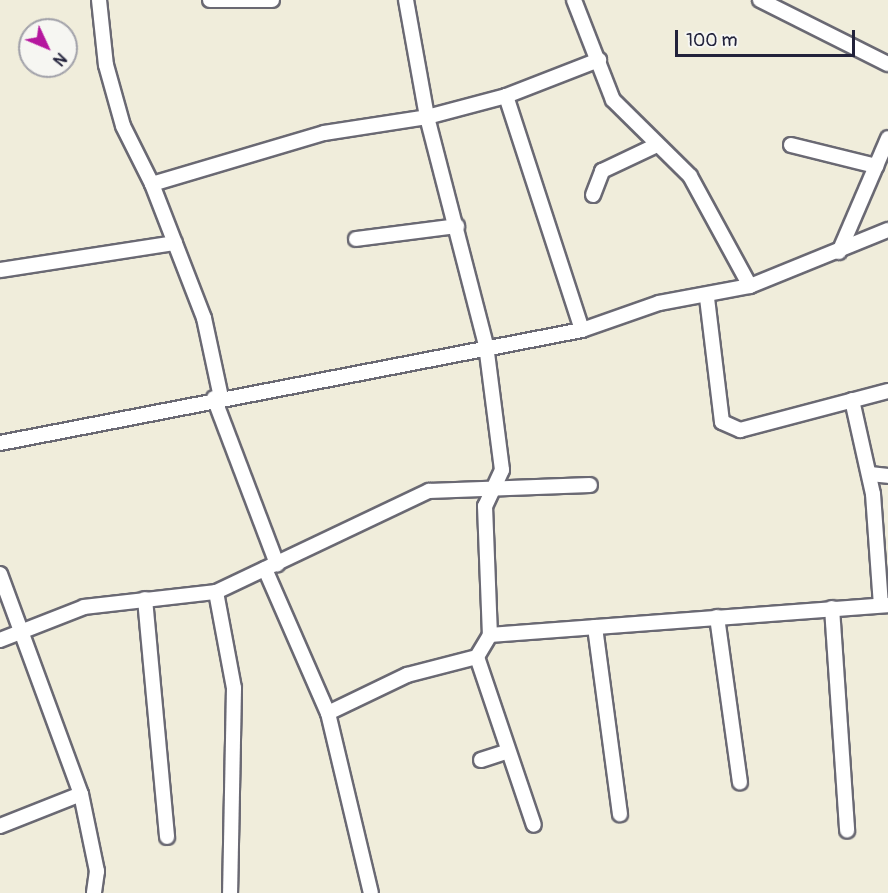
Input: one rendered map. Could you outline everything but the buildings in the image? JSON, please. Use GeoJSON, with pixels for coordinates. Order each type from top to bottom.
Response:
{"type":"FeatureCollection","features":[{"type":"Feature","properties":{"kind":"street"},"geometry":{"type":"LineString","coordinates":[[99,0],[106,66],[123,126],[152,184],[204,318],[218,397],[271,567],[328,713],[371,893]]}},
{"type":"Feature","properties":{"kind":"street"},"geometry":{"type":"LineString","coordinates":[[210,0],[272,0]]}},
{"type":"Feature","properties":{"kind":"street"},"geometry":{"type":"LineString","coordinates":[[328,713],[407,675],[477,657],[490,634],[485,506],[502,470],[486,345],[457,225],[427,117],[406,0]]}},
{"type":"Feature","properties":{"kind":"street"},"geometry":{"type":"LineString","coordinates":[[574,0],[613,100],[690,176],[750,286]]}},
{"type":"Feature","properties":{"kind":"street"},"geometry":{"type":"LineString","coordinates":[[760,0],[888,64]]}},
{"type":"Feature","properties":{"kind":"street"},"geometry":{"type":"LineString","coordinates":[[152,184],[324,133],[427,117],[506,96],[599,60]]}},
{"type":"Feature","properties":{"kind":"street"},"geometry":{"type":"LineString","coordinates":[[506,96],[582,330]]}},
{"type":"Feature","properties":{"kind":"street"},"geometry":{"type":"LineString","coordinates":[[839,252],[888,138]]}},
{"type":"Feature","properties":{"kind":"street"},"geometry":{"type":"LineString","coordinates":[[593,195],[602,171],[657,145]]}},
{"type":"Feature","properties":{"kind":"street"},"geometry":{"type":"LineString","coordinates":[[790,145],[876,166]]}},
{"type":"Feature","properties":{"kind":"street"},"geometry":{"type":"LineString","coordinates":[[356,239],[457,225]]}},
{"type":"Feature","properties":{"kind":"street"},"geometry":{"type":"LineString","coordinates":[[0,443],[218,397],[486,345],[582,330],[659,303],[707,298],[750,286],[839,252],[888,230]]}},
{"type":"Feature","properties":{"kind":"street"},"geometry":{"type":"LineString","coordinates":[[0,270],[174,243]]}},
{"type":"Feature","properties":{"kind":"street"},"geometry":{"type":"LineString","coordinates":[[707,298],[722,422],[740,430],[888,391]]}},
{"type":"Feature","properties":{"kind":"street"},"geometry":{"type":"LineString","coordinates":[[490,634],[884,605],[870,474],[852,400]]}},
{"type":"Feature","properties":{"kind":"street"},"geometry":{"type":"LineString","coordinates":[[870,474],[888,476]]}},
{"type":"Feature","properties":{"kind":"street"},"geometry":{"type":"LineString","coordinates":[[0,640],[84,607],[216,592],[429,491],[493,485],[590,485]]}},
{"type":"Feature","properties":{"kind":"street"},"geometry":{"type":"LineString","coordinates":[[0,574],[23,631],[81,794],[97,871],[94,893]]}},
{"type":"Feature","properties":{"kind":"street"},"geometry":{"type":"LineString","coordinates":[[216,592],[234,688],[230,893]]}},
{"type":"Feature","properties":{"kind":"street"},"geometry":{"type":"LineString","coordinates":[[145,599],[167,837]]}},
{"type":"Feature","properties":{"kind":"street"},"geometry":{"type":"LineString","coordinates":[[832,608],[847,830]]}},
{"type":"Feature","properties":{"kind":"street"},"geometry":{"type":"LineString","coordinates":[[717,617],[740,782]]}},
{"type":"Feature","properties":{"kind":"street"},"geometry":{"type":"LineString","coordinates":[[595,627],[620,814]]}},
{"type":"Feature","properties":{"kind":"street"},"geometry":{"type":"LineString","coordinates":[[477,657],[534,825]]}},
{"type":"Feature","properties":{"kind":"street"},"geometry":{"type":"LineString","coordinates":[[481,760],[508,751]]}},
{"type":"Feature","properties":{"kind":"street"},"geometry":{"type":"LineString","coordinates":[[0,826],[81,794]]}}]}
